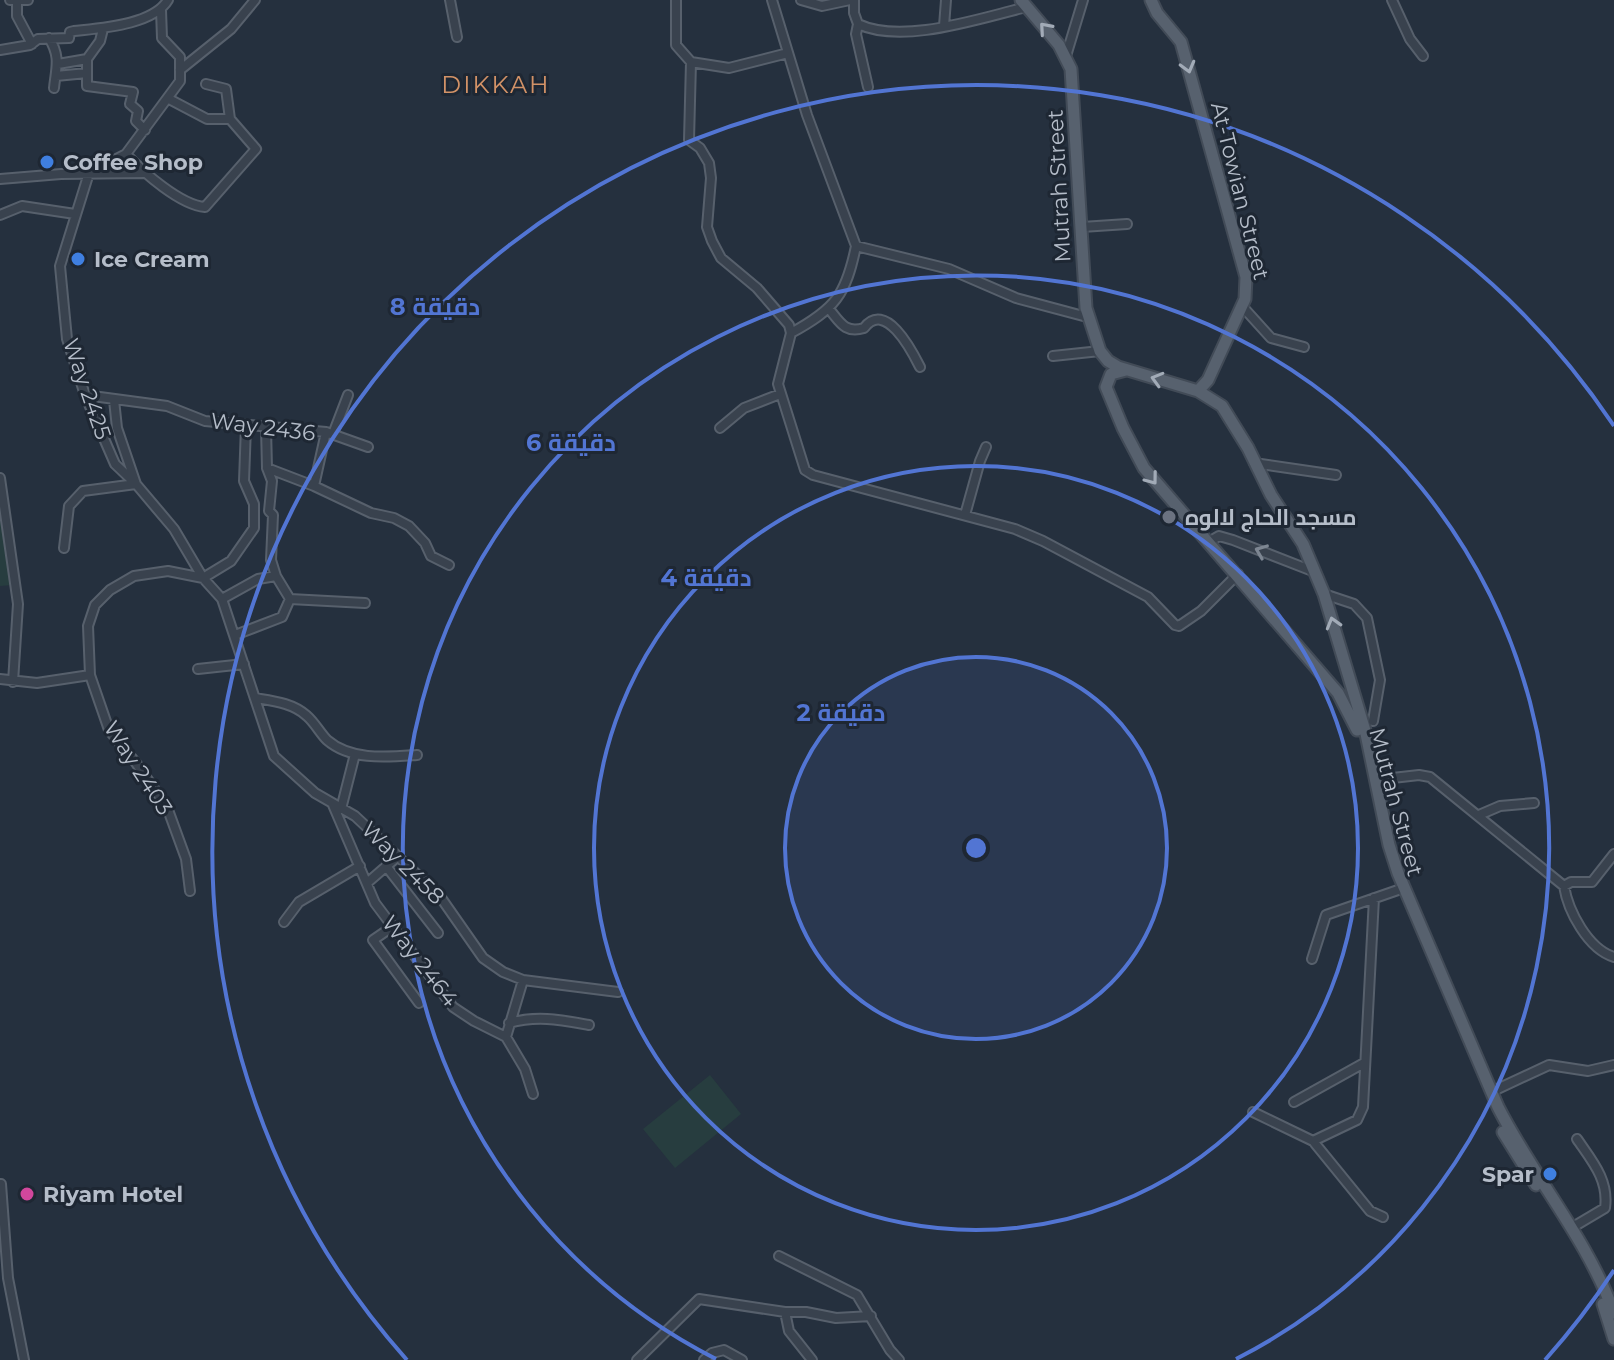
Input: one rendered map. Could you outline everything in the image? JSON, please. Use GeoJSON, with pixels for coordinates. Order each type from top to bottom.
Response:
{"type":"FeatureCollection","features":[{"type":"Feature","properties":{"kind":"main road","name":"At-Towian Street"},"geometry":{"type":"LineString","coordinates":[[1151,0],[1157,13],[1181,42],[1246,277],[1245,299],[1208,380],[1198,391]]}},
{"type":"Feature","properties":{"kind":"main road","name":"Mutrah Street"},"geometry":{"type":"LineString","coordinates":[[1024,4],[1066,56],[1072,76],[1087,317],[1100,351],[1113,364],[1198,391],[1217,402],[1226,412],[1271,495],[1303,544],[1316,572],[1343,661],[1370,728],[1375,780],[1398,873],[1491,1092],[1514,1137],[1589,1255],[1612,1300],[1614,1313]]}},
{"type":"Feature","properties":{"kind":"main road","name":"Mutrah Street"},"geometry":{"type":"LineString","coordinates":[[1127,370],[1115,371],[1106,382],[1123,428],[1152,479],[1238,574],[1345,703],[1355,723],[1382,845],[1398,890],[1494,1114],[1512,1148],[1583,1258],[1604,1306],[1614,1339]]}},
{"type":"Feature","properties":{"kind":"main road"},"geometry":{"type":"LineString","coordinates":[[1322,674],[1338,670],[1343,661]]}},
{"type":"Feature","properties":{"kind":"street"},"geometry":{"type":"LineString","coordinates":[[10,0],[28,0]]}},
{"type":"Feature","properties":{"kind":"street"},"geometry":{"type":"LineString","coordinates":[[0,50],[32,44],[38,39],[69,38],[72,31],[103,29],[161,10],[168,0]]}},
{"type":"Feature","properties":{"kind":"street"},"geometry":{"type":"LineString","coordinates":[[180,70],[231,29],[255,0]]}},
{"type":"Feature","properties":{"kind":"street"},"geometry":{"type":"LineString","coordinates":[[450,0],[457,37]]}},
{"type":"Feature","properties":{"kind":"street"},"geometry":{"type":"LineString","coordinates":[[676,0],[676,45],[691,62],[729,68],[788,53]]}},
{"type":"Feature","properties":{"kind":"street"},"geometry":{"type":"LineString","coordinates":[[772,0],[807,115],[856,246],[849,276],[829,309],[791,333]]}},
{"type":"Feature","properties":{"kind":"street"},"geometry":{"type":"LineString","coordinates":[[801,0],[822,6],[852,0],[868,87]]}},
{"type":"Feature","properties":{"kind":"street"},"geometry":{"type":"LineString","coordinates":[[944,26],[946,0]]}},
{"type":"Feature","properties":{"kind":"street"},"geometry":{"type":"LineString","coordinates":[[1066,56],[1083,0]]}},
{"type":"Feature","properties":{"kind":"street"},"geometry":{"type":"LineString","coordinates":[[1392,0],[1410,39],[1423,56]]}},
{"type":"Feature","properties":{"kind":"street"},"geometry":{"type":"LineString","coordinates":[[17,1],[17,16],[32,44]]}},
{"type":"Feature","properties":{"kind":"street"},"geometry":{"type":"LineString","coordinates":[[858,24],[872,30],[911,31],[944,26],[1024,4]]}},
{"type":"Feature","properties":{"kind":"street"},"geometry":{"type":"LineString","coordinates":[[89,173],[126,154],[180,81],[180,57],[162,38],[161,10]]}},
{"type":"Feature","properties":{"kind":"street"},"geometry":{"type":"LineString","coordinates":[[103,29],[100,41],[87,59],[87,86],[133,92],[130,104],[138,111],[136,121],[145,130]]}},
{"type":"Feature","properties":{"kind":"street"},"geometry":{"type":"LineString","coordinates":[[231,29],[236,40]]}},
{"type":"Feature","properties":{"kind":"street"},"geometry":{"type":"LineString","coordinates":[[49,38],[58,56],[54,88]]}},
{"type":"Feature","properties":{"kind":"street"},"geometry":{"type":"LineString","coordinates":[[58,64],[87,59]]}},
{"type":"Feature","properties":{"kind":"street"},"geometry":{"type":"LineString","coordinates":[[691,62],[688,136],[691,144],[706,154],[709,163],[711,178],[707,227],[721,258],[757,288],[785,319],[791,333],[779,374],[780,394],[805,470],[884,495],[1015,529],[1148,597],[1179,626],[1201,611],[1238,574]]}},
{"type":"Feature","properties":{"kind":"street"},"geometry":{"type":"LineString","coordinates":[[56,76],[87,73]]}},
{"type":"Feature","properties":{"kind":"street"},"geometry":{"type":"LineString","coordinates":[[126,154],[144,173],[192,204],[201,207],[209,205],[256,149],[230,119],[226,89],[206,84]]}},
{"type":"Feature","properties":{"kind":"street"},"geometry":{"type":"LineString","coordinates":[[169,99],[207,119],[230,119]]}},
{"type":"Feature","properties":{"kind":"street","name":"Way 2425"},"geometry":{"type":"LineString","coordinates":[[89,173],[60,266],[67,339],[85,395],[115,464],[174,529],[203,578]]}},
{"type":"Feature","properties":{"kind":"street"},"geometry":{"type":"LineString","coordinates":[[0,179],[144,173]]}},
{"type":"Feature","properties":{"kind":"street"},"geometry":{"type":"LineString","coordinates":[[0,215],[22,206],[75,214]]}},
{"type":"Feature","properties":{"kind":"street"},"geometry":{"type":"LineString","coordinates":[[1082,227],[1127,224]]}},
{"type":"Feature","properties":{"kind":"street"},"geometry":{"type":"LineString","coordinates":[[856,246],[949,269],[1016,298],[1087,317]]}},
{"type":"Feature","properties":{"kind":"street"},"geometry":{"type":"LineString","coordinates":[[1242,306],[1271,338],[1304,347]]}},
{"type":"Feature","properties":{"kind":"street"},"geometry":{"type":"LineString","coordinates":[[829,309],[845,329],[864,328],[870,320],[884,319],[906,340],[920,367]]}},
{"type":"Feature","properties":{"kind":"street"},"geometry":{"type":"LineString","coordinates":[[1053,356],[1100,351]]}},
{"type":"Feature","properties":{"kind":"street"},"geometry":{"type":"LineString","coordinates":[[720,428],[744,408],[780,394]]}},
{"type":"Feature","properties":{"kind":"street","name":"Way 2436"},"geometry":{"type":"LineString","coordinates":[[85,395],[167,406],[205,421],[329,433],[314,486]]}},
{"type":"Feature","properties":{"kind":"street"},"geometry":{"type":"LineString","coordinates":[[348,395],[329,433],[368,447]]}},
{"type":"Feature","properties":{"kind":"street"},"geometry":{"type":"LineString","coordinates":[[64,548],[69,506],[83,491],[136,484],[117,428],[114,400]]}},
{"type":"Feature","properties":{"kind":"street"},"geometry":{"type":"LineString","coordinates":[[203,578],[231,561],[254,528],[254,504],[244,481],[246,426]]}},
{"type":"Feature","properties":{"kind":"street"},"geometry":{"type":"LineString","coordinates":[[266,428],[267,468],[272,481],[269,511],[273,515],[271,560],[276,576],[290,599]]}},
{"type":"Feature","properties":{"kind":"street"},"geometry":{"type":"LineString","coordinates":[[965,515],[986,447]]}},
{"type":"Feature","properties":{"kind":"street"},"geometry":{"type":"LineString","coordinates":[[1254,463],[1336,475]]}},
{"type":"Feature","properties":{"kind":"street"},"geometry":{"type":"LineString","coordinates":[[267,468],[371,513],[394,518],[409,526],[425,543],[431,556],[449,565]]}},
{"type":"Feature","properties":{"kind":"street"},"geometry":{"type":"LineString","coordinates":[[0,478],[18,604],[13,682]]}},
{"type":"Feature","properties":{"kind":"street"},"geometry":{"type":"LineString","coordinates":[[1207,543],[1219,536],[1316,572]]}},
{"type":"Feature","properties":{"kind":"street","name":"Way 2403"},"geometry":{"type":"LineString","coordinates":[[190,891],[186,859],[167,807],[109,730],[90,675],[88,626],[95,605],[110,590],[134,576],[168,571],[203,578]]}},
{"type":"Feature","properties":{"kind":"street"},"geometry":{"type":"LineString","coordinates":[[222,599],[258,579],[276,576]]}},
{"type":"Feature","properties":{"kind":"street","name":"Way 2458"},"geometry":{"type":"LineString","coordinates":[[203,578],[222,599],[274,756],[315,793],[355,816],[439,895],[483,958],[503,972],[523,980],[618,992]]}},
{"type":"Feature","properties":{"kind":"street"},"geometry":{"type":"LineString","coordinates":[[1324,594],[1354,604],[1367,618],[1380,680],[1370,728]]}},
{"type":"Feature","properties":{"kind":"street"},"geometry":{"type":"LineString","coordinates":[[290,599],[365,603]]}},
{"type":"Feature","properties":{"kind":"street"},"geometry":{"type":"LineString","coordinates":[[235,635],[282,617],[290,599]]}},
{"type":"Feature","properties":{"kind":"street"},"geometry":{"type":"LineString","coordinates":[[198,669],[244,664]]}},
{"type":"Feature","properties":{"kind":"street"},"geometry":{"type":"LineString","coordinates":[[0,679],[37,683],[90,675]]}},
{"type":"Feature","properties":{"kind":"street"},"geometry":{"type":"LineString","coordinates":[[0,687],[13,682]]}},
{"type":"Feature","properties":{"kind":"street"},"geometry":{"type":"LineString","coordinates":[[255,698],[282,702],[306,715],[329,741],[355,754],[387,758],[417,755]]}},
{"type":"Feature","properties":{"kind":"street"},"geometry":{"type":"LineString","coordinates":[[337,807],[355,754]]}},
{"type":"Feature","properties":{"kind":"street"},"geometry":{"type":"LineString","coordinates":[[1375,780],[1419,775],[1430,777],[1564,886],[1571,915],[1602,953],[1614,957]]}},
{"type":"Feature","properties":{"kind":"street"},"geometry":{"type":"LineString","coordinates":[[1479,815],[1500,806],[1534,803]]}},
{"type":"Feature","properties":{"kind":"street","name":"Way 2464"},"geometry":{"type":"LineString","coordinates":[[337,807],[375,903],[392,927],[453,1007],[506,1037]]}},
{"type":"Feature","properties":{"kind":"street"},"geometry":{"type":"LineString","coordinates":[[1564,886],[1571,882],[1592,882],[1610,866],[1614,854]]}},
{"type":"Feature","properties":{"kind":"street"},"geometry":{"type":"LineString","coordinates":[[367,883],[397,857]]}},
{"type":"Feature","properties":{"kind":"street"},"geometry":{"type":"LineString","coordinates":[[284,922],[299,902],[360,866]]}},
{"type":"Feature","properties":{"kind":"street"},"geometry":{"type":"LineString","coordinates":[[386,866],[438,933]]}},
{"type":"Feature","properties":{"kind":"street"},"geometry":{"type":"LineString","coordinates":[[1312,959],[1326,915],[1398,890]]}},
{"type":"Feature","properties":{"kind":"street"},"geometry":{"type":"LineString","coordinates":[[1313,1141],[1357,1120],[1363,1107],[1374,898]]}},
{"type":"Feature","properties":{"kind":"street"},"geometry":{"type":"LineString","coordinates":[[392,927],[373,940],[419,1003]]}},
{"type":"Feature","properties":{"kind":"street"},"geometry":{"type":"LineString","coordinates":[[523,980],[506,1037],[525,1069],[533,1094]]}},
{"type":"Feature","properties":{"kind":"street"},"geometry":{"type":"LineString","coordinates":[[509,1023],[548,1017],[589,1025]]}},
{"type":"Feature","properties":{"kind":"street"},"geometry":{"type":"LineString","coordinates":[[1294,1102],[1364,1063]]}},
{"type":"Feature","properties":{"kind":"street"},"geometry":{"type":"LineString","coordinates":[[1491,1092],[1549,1065],[1588,1071],[1614,1065]]}},
{"type":"Feature","properties":{"kind":"street"},"geometry":{"type":"LineString","coordinates":[[1253,1112],[1313,1141],[1370,1211],[1383,1217]]}},
{"type":"Feature","properties":{"kind":"street"},"geometry":{"type":"LineString","coordinates":[[1573,1227],[1605,1208],[1607,1194],[1604,1181],[1577,1139]]}},
{"type":"Feature","properties":{"kind":"street"},"geometry":{"type":"LineString","coordinates":[[1,1184],[8,1278],[24,1360]]}},
{"type":"Feature","properties":{"kind":"street"},"geometry":{"type":"LineString","coordinates":[[779,1256],[857,1295],[899,1360]]}},
{"type":"Feature","properties":{"kind":"street"},"geometry":{"type":"LineString","coordinates":[[637,1360],[699,1299],[844,1319],[871,1316]]}},
{"type":"Feature","properties":{"kind":"street"},"geometry":{"type":"LineString","coordinates":[[785,1312],[789,1331],[812,1360]]}},
{"type":"Feature","properties":{"kind":"street"},"geometry":{"type":"LineString","coordinates":[[704,1360],[712,1353],[724,1350],[742,1360]]}},
{"type":"Feature","properties":{"kind":"green space"},"geometry":{"type":"Polygon","coordinates":[[[0,494],[13,585],[0,586],[0,494]]]}},
{"type":"Feature","properties":{"kind":"green space"},"geometry":{"type":"Polygon","coordinates":[[[710,1075],[741,1114],[675,1168],[643,1129],[710,1075]]]}},
{"type":"Feature","properties":{"kind":"place","name":"Coffee Shop"},"geometry":{"type":"Point","coordinates":[47,162]}},
{"type":"Feature","properties":{"kind":"place","name":"Ice Cream"},"geometry":{"type":"Point","coordinates":[78,259]}},
{"type":"Feature","properties":{"kind":"place","name":"مسجد الحاج لالوه"},"geometry":{"type":"Point","coordinates":[1169,517]}},
{"type":"Feature","properties":{"kind":"place","name":"Spar"},"geometry":{"type":"Point","coordinates":[1550,1174]}},
{"type":"Feature","properties":{"kind":"place","name":"Riyam Hotel"},"geometry":{"type":"Point","coordinates":[27,1194]}},
{"type":"Feature","properties":{"kind":"district","name":"DIKKAH"},"geometry":{"type":"Point","coordinates":[496,84]}}]}
